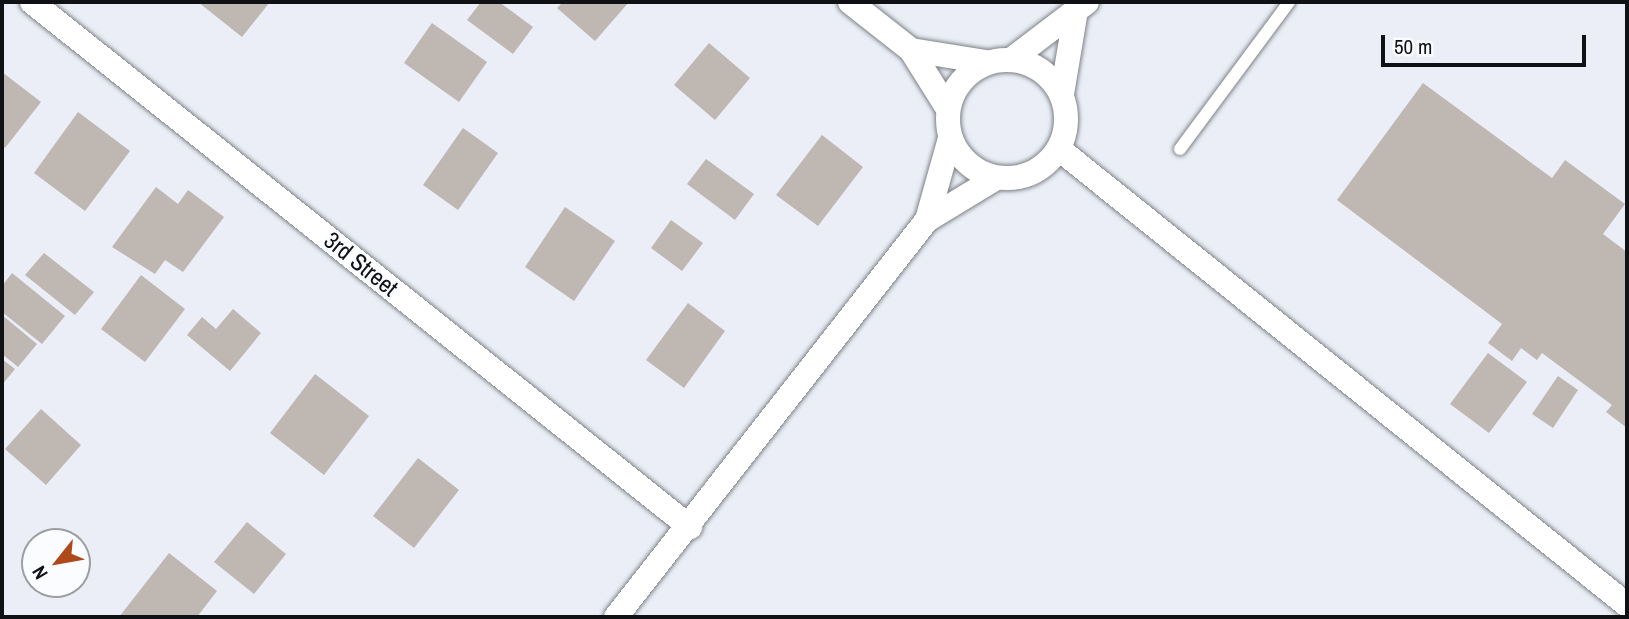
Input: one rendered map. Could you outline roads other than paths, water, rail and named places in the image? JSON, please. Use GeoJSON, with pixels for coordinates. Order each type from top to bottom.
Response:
{"type":"FeatureCollection","features":[{"type":"Feature","properties":{"kind":"street","name":"3rd Street"},"geometry":{"type":"LineString","coordinates":[[32,2],[690,527]]}},
{"type":"Feature","properties":{"kind":"street"},"geometry":{"type":"LineString","coordinates":[[850,2],[911,50],[948,109],[950,138],[928,220]]}},
{"type":"Feature","properties":{"kind":"street"},"geometry":{"type":"LineString","coordinates":[[616,617],[690,527],[928,220],[996,178],[1032,174],[1059,149],[1066,132],[1062,94],[1081,9]]}},
{"type":"Feature","properties":{"kind":"street"},"geometry":{"type":"LineString","coordinates":[[1012,59],[1081,9]]}},
{"type":"Feature","properties":{"kind":"street"},"geometry":{"type":"LineString","coordinates":[[911,50],[986,62],[1012,59],[1042,70],[1062,94]]}},
{"type":"Feature","properties":{"kind":"street"},"geometry":{"type":"LineString","coordinates":[[948,109],[968,73],[986,62]]}},
{"type":"Feature","properties":{"kind":"street"},"geometry":{"type":"LineString","coordinates":[[950,138],[960,156],[996,178]]}},
{"type":"Feature","properties":{"kind":"street"},"geometry":{"type":"LineString","coordinates":[[1059,149],[1627,605]]}},
{"type":"Feature","properties":{"kind":"lane"},"geometry":{"type":"LineString","coordinates":[[1180,149],[1289,2]]}}]}
